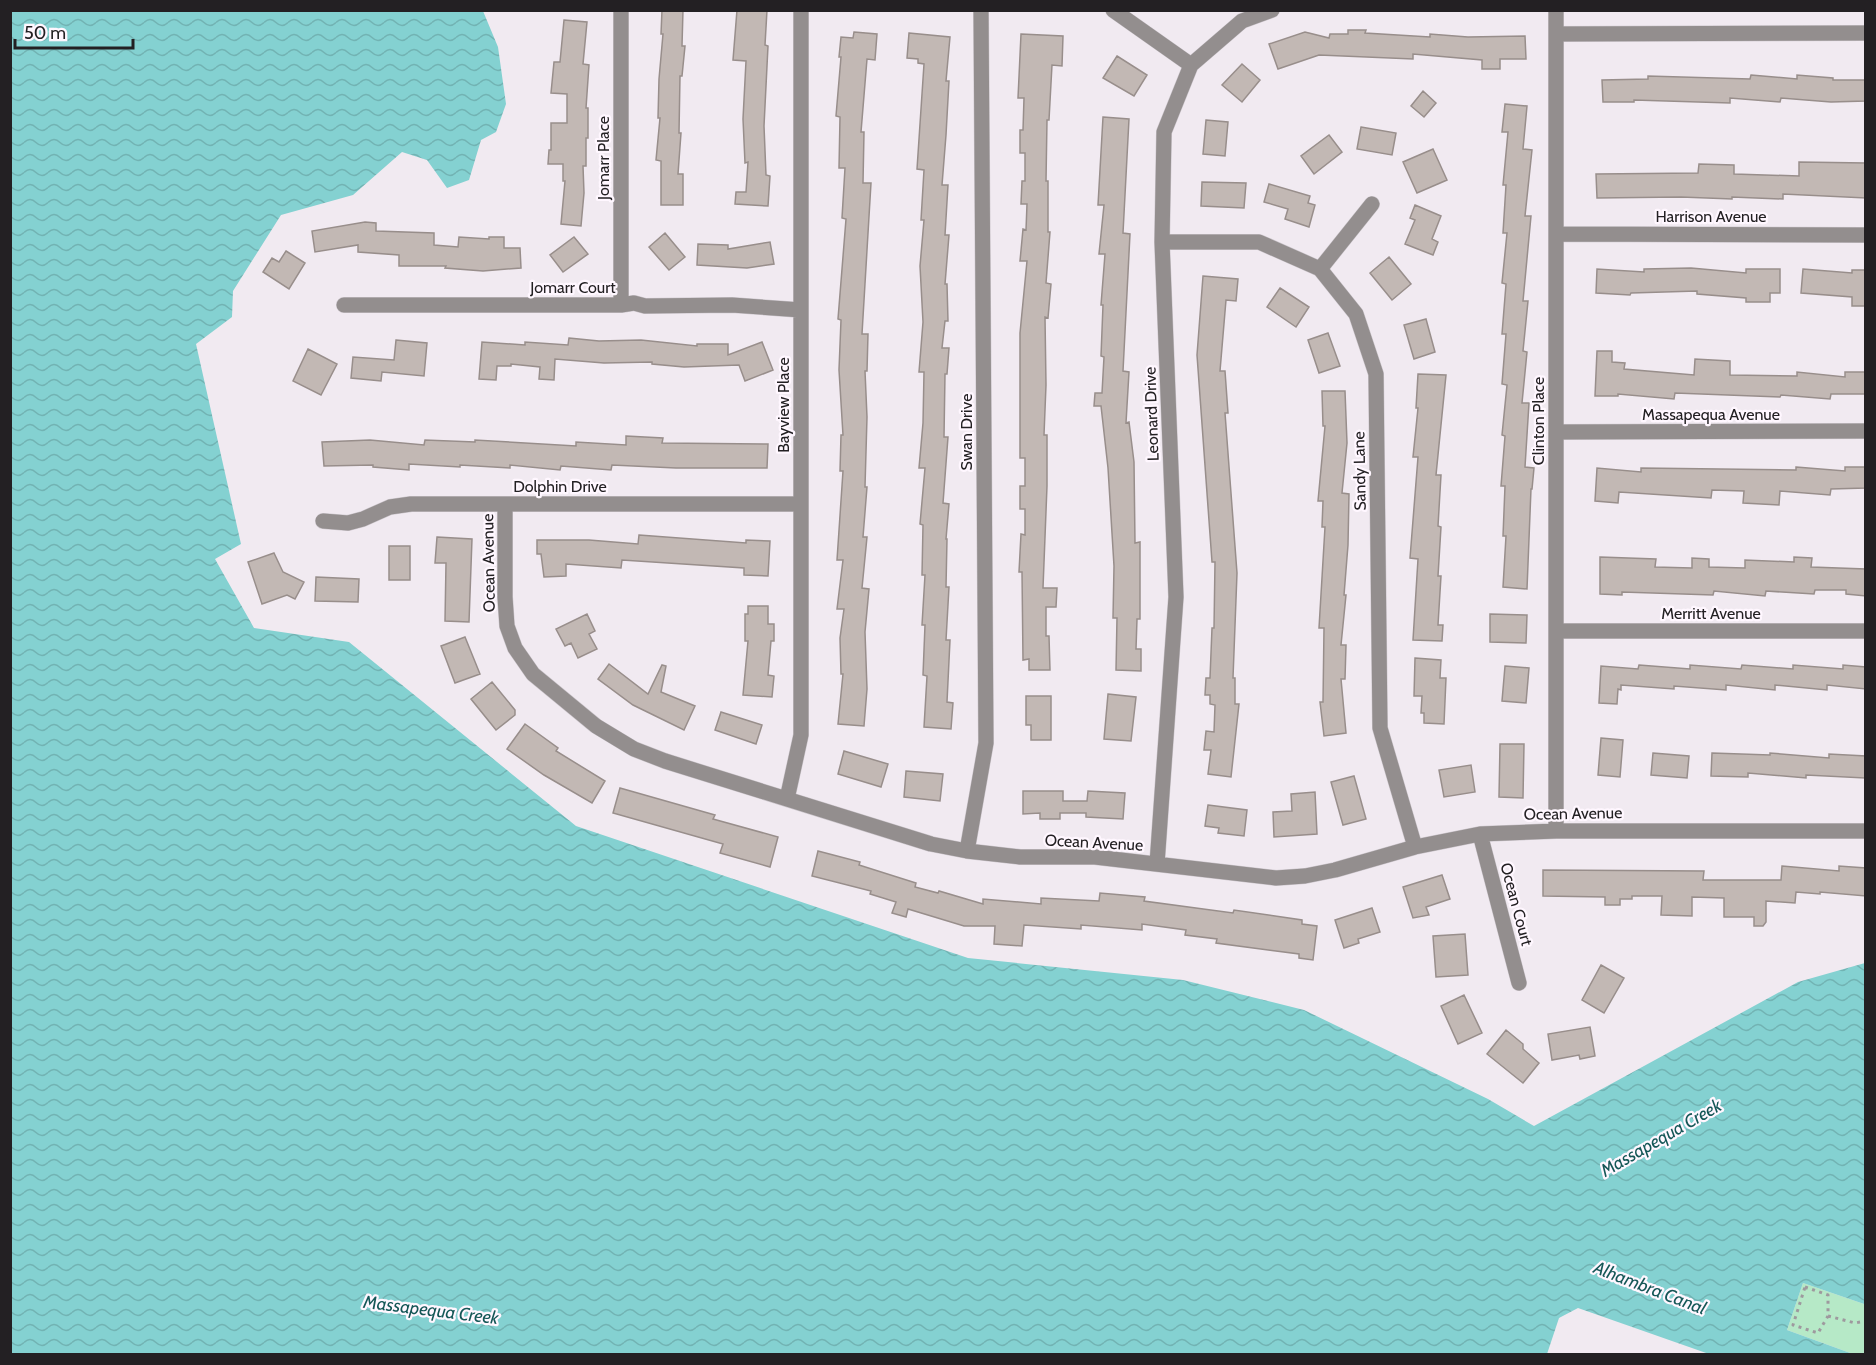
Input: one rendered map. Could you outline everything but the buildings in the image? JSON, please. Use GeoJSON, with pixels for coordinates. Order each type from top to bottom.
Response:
{"type":"FeatureCollection","features":[{"type":"Feature","properties":{"kind":"street","name":"Jomarr Place"},"geometry":{"type":"LineString","coordinates":[[621,10],[621,305]]}},
{"type":"Feature","properties":{"kind":"street","name":"Bayview Place"},"geometry":{"type":"LineString","coordinates":[[787,799],[801,735],[801,10]]}},
{"type":"Feature","properties":{"kind":"street","name":"Swan Drive"},"geometry":{"type":"LineString","coordinates":[[967,851],[987,743],[981,10]]}},
{"type":"Feature","properties":{"kind":"street"},"geometry":{"type":"LineString","coordinates":[[1113,10],[1191,65]]}},
{"type":"Feature","properties":{"kind":"street","name":"Leonard Drive"},"geometry":{"type":"LineString","coordinates":[[1157,864],[1176,597],[1162,242],[1164,132],[1191,65],[1242,21],[1272,10]]}},
{"type":"Feature","properties":{"kind":"street","name":"Clinton Place"},"geometry":{"type":"LineString","coordinates":[[1556,10],[1556,831]]}},
{"type":"Feature","properties":{"kind":"street"},"geometry":{"type":"LineString","coordinates":[[1556,34],[1866,33]]}},
{"type":"Feature","properties":{"kind":"street"},"geometry":{"type":"LineString","coordinates":[[1320,269],[1372,204]]}},
{"type":"Feature","properties":{"kind":"street","name":"Harrison Avenue"},"geometry":{"type":"LineString","coordinates":[[1556,234],[1866,235]]}},
{"type":"Feature","properties":{"kind":"street","name":"Sandy Lane"},"geometry":{"type":"LineString","coordinates":[[1162,242],[1259,242],[1320,269],[1356,314],[1376,374],[1380,728],[1415,847]]}},
{"type":"Feature","properties":{"kind":"street","name":"Jomarr Court"},"geometry":{"type":"LineString","coordinates":[[344,305],[621,305],[634,303],[645,306],[732,305],[801,310]]}},
{"type":"Feature","properties":{"kind":"street","name":"Massapequa Avenue"},"geometry":{"type":"LineString","coordinates":[[1556,432],[1866,431]]}},
{"type":"Feature","properties":{"kind":"street","name":"Dolphin Drive"},"geometry":{"type":"LineString","coordinates":[[323,521],[348,523],[390,507],[411,504],[801,504]]}},
{"type":"Feature","properties":{"kind":"street","name":"Ocean Avenue"},"geometry":{"type":"LineString","coordinates":[[505,504],[507,626],[515,648],[532,674],[596,726],[634,749],[665,761],[931,844],[1020,857],[1095,857],[1276,878],[1305,876],[1335,870],[1415,847],[1480,834],[1556,831],[1866,831]]}},
{"type":"Feature","properties":{"kind":"street","name":"Merritt Avenue"},"geometry":{"type":"LineString","coordinates":[[1556,631],[1866,631]]}},
{"type":"Feature","properties":{"kind":"street","name":"Ocean Court"},"geometry":{"type":"LineString","coordinates":[[1480,834],[1519,982]]}},
{"type":"Feature","properties":{"kind":"path"},"geometry":{"type":"LineString","coordinates":[[1805,1287],[1828,1295],[1828,1316],[1818,1334],[1794,1325],[1805,1287]]}},
{"type":"Feature","properties":{"kind":"path"},"geometry":{"type":"LineString","coordinates":[[1828,1316],[1855,1323],[1866,1321]]}},
{"type":"Feature","properties":{"kind":"green space"},"geometry":{"type":"Polygon","coordinates":[[[1803,1283],[1864,1304],[1865,1300],[1865,1354],[1853,1354],[1787,1330],[1803,1283]]]}},
{"type":"Feature","properties":{"kind":"water"},"geometry":{"type":"Polygon","coordinates":[[[10,11],[483,11],[498,47],[506,104],[496,132],[481,140],[469,180],[447,188],[427,160],[402,152],[353,195],[281,215],[233,291],[232,317],[196,344],[241,544],[215,559],[254,628],[349,642],[576,826],[968,958],[1183,980],[1304,1010],[1488,1099],[1534,1126],[1798,982],[1865,963],[1865,1300],[1864,1304],[1803,1283],[1787,1330],[1853,1354],[1709,1354],[1578,1308],[1559,1318],[1547,1354],[11,1354],[10,11]]]}},
{"type":"Feature","properties":{"kind":"water label","name":"Massapequa Creek"},"geometry":{"type":"Point","coordinates":[1661,1138]}},
{"type":"Feature","properties":{"kind":"water label","name":"Alhambra Canal"},"geometry":{"type":"Point","coordinates":[1650,1288]}},
{"type":"Feature","properties":{"kind":"water label","name":"Massapequa Creek"},"geometry":{"type":"Point","coordinates":[431,1310]}}]}
